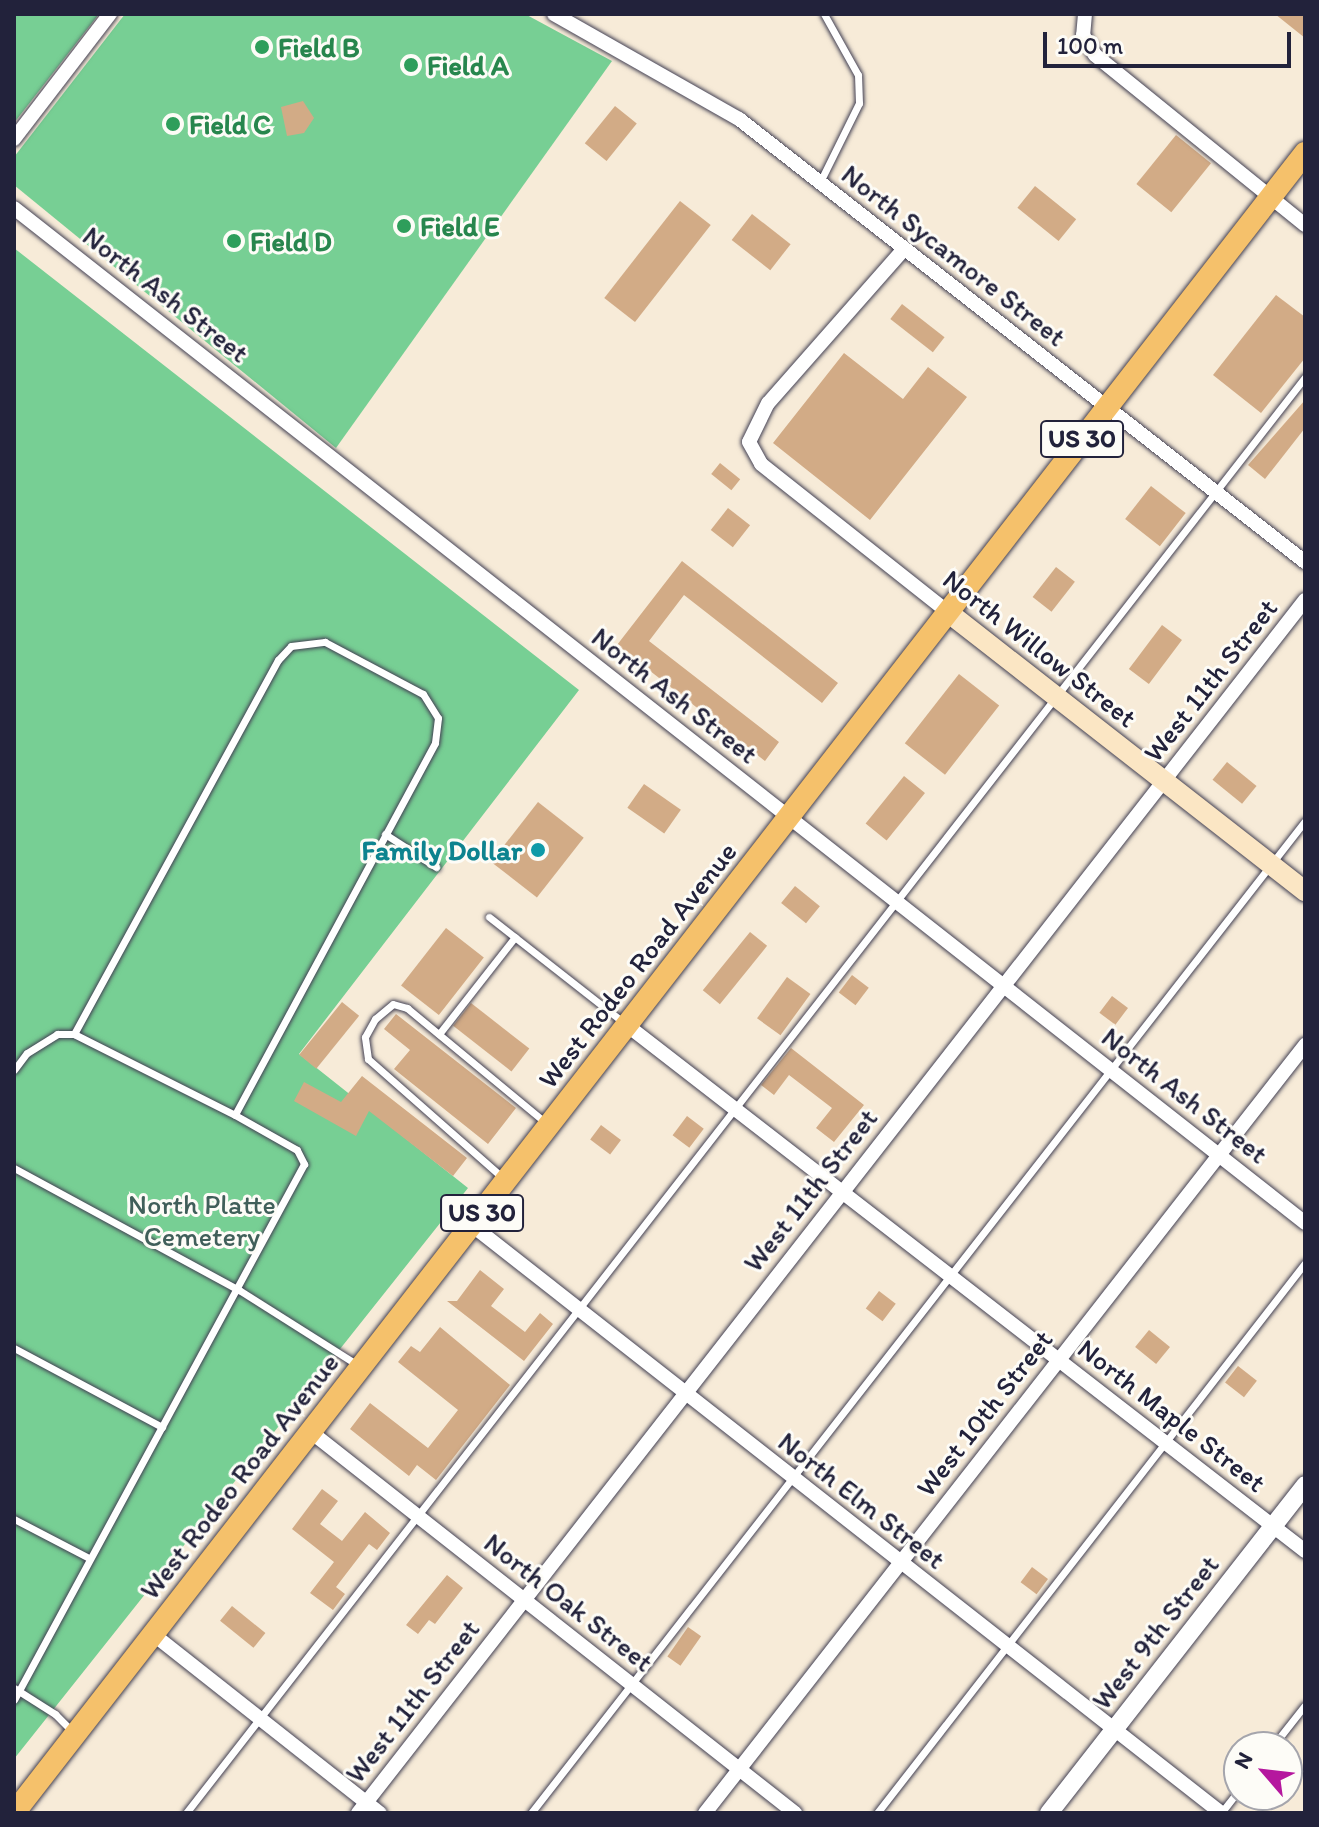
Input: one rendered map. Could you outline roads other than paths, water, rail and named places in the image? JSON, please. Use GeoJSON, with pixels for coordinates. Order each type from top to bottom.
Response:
{"type":"FeatureCollection","features":[{"type":"Feature","properties":{"kind":"main road","name":"West Rodeo Road Avenue"},"geometry":{"type":"LineString","coordinates":[[14,1813],[1305,153]]}},
{"type":"Feature","properties":{"kind":"main road","name":"North Willow Street"},"geometry":{"type":"LineString","coordinates":[[949,613],[1305,891]]}},
{"type":"Feature","properties":{"kind":"street"},"geometry":{"type":"LineString","coordinates":[[14,139],[110,14]]}},
{"type":"Feature","properties":{"kind":"street","name":"North Sycamore Street"},"geometry":{"type":"LineString","coordinates":[[554,14],[739,119],[1305,562]]}},
{"type":"Feature","properties":{"kind":"street"},"geometry":{"type":"LineString","coordinates":[[1085,14],[1083,35],[1091,49],[1305,225]]}},
{"type":"Feature","properties":{"kind":"street","name":"North Ash Street"},"geometry":{"type":"LineString","coordinates":[[14,208],[1305,1223]]}},
{"type":"Feature","properties":{"kind":"street","name":"North Willow Street"},"geometry":{"type":"LineString","coordinates":[[904,249],[768,403],[749,442],[761,464],[949,613]]}},
{"type":"Feature","properties":{"kind":"street","name":"West 11th Street"},"geometry":{"type":"LineString","coordinates":[[362,1808],[1305,600]]}},
{"type":"Feature","properties":{"kind":"street","name":"North Maple Street"},"geometry":{"type":"LineString","coordinates":[[628,1026],[1305,1551]]}},
{"type":"Feature","properties":{"kind":"street","name":"West 10th Street"},"geometry":{"type":"LineString","coordinates":[[705,1813],[1305,1045]]}},
{"type":"Feature","properties":{"kind":"street","name":"North Elm Street"},"geometry":{"type":"LineString","coordinates":[[473,1226],[1221,1813]]}},
{"type":"Feature","properties":{"kind":"street","name":"North Oak Street"},"geometry":{"type":"LineString","coordinates":[[311,1432],[795,1813]]}},
{"type":"Feature","properties":{"kind":"street","name":"West 9th Street"},"geometry":{"type":"LineString","coordinates":[[1049,1813],[1305,1485]]}},
{"type":"Feature","properties":{"kind":"street"},"geometry":{"type":"LineString","coordinates":[[153,1634],[260,1718],[362,1808],[380,1813]]}},
{"type":"Feature","properties":{"kind":"lane"},"geometry":{"type":"LineString","coordinates":[[819,183],[859,103],[858,75],[824,14]]}},
{"type":"Feature","properties":{"kind":"lane"},"geometry":{"type":"LineString","coordinates":[[186,1813],[733,1107],[898,902],[1305,377]]}},
{"type":"Feature","properties":{"kind":"lane"},"geometry":{"type":"LineString","coordinates":[[74,1034],[278,660],[291,646],[325,642],[423,694],[438,718],[435,743],[235,1115]]}},
{"type":"Feature","properties":{"kind":"lane"},"geometry":{"type":"LineString","coordinates":[[531,1813],[1305,821]]}},
{"type":"Feature","properties":{"kind":"lane"},"geometry":{"type":"LineString","coordinates":[[385,834],[436,867]]}},
{"type":"Feature","properties":{"kind":"lane"},"geometry":{"type":"LineString","coordinates":[[489,917],[628,1026]]}},
{"type":"Feature","properties":{"kind":"lane"},"geometry":{"type":"LineString","coordinates":[[439,1034],[515,937]]}},
{"type":"Feature","properties":{"kind":"lane"},"geometry":{"type":"LineString","coordinates":[[507,1181],[368,1059],[365,1037],[375,1019],[393,1004],[407,1008],[550,1126]]}},
{"type":"Feature","properties":{"kind":"lane"},"geometry":{"type":"LineString","coordinates":[[14,1070],[27,1053],[57,1034],[74,1034],[235,1115],[297,1150],[304,1164],[239,1290],[16,1690],[14,1700]]}},
{"type":"Feature","properties":{"kind":"lane"},"geometry":{"type":"LineString","coordinates":[[14,1168],[239,1290],[361,1368]]}},
{"type":"Feature","properties":{"kind":"lane"},"geometry":{"type":"LineString","coordinates":[[877,1813],[1305,1263]]}},
{"type":"Feature","properties":{"kind":"lane"},"geometry":{"type":"LineString","coordinates":[[14,1348],[162,1427]]}},
{"type":"Feature","properties":{"kind":"lane"},"geometry":{"type":"LineString","coordinates":[[14,1519],[89,1558]]}},
{"type":"Feature","properties":{"kind":"lane"},"geometry":{"type":"LineString","coordinates":[[16,1690],[75,1734]]}},
{"type":"Feature","properties":{"kind":"lane"},"geometry":{"type":"LineString","coordinates":[[1285,1731],[1305,1705]]}},
{"type":"Feature","properties":{"kind":"place","name":"Field B"},"geometry":{"type":"Point","coordinates":[262,47]}},
{"type":"Feature","properties":{"kind":"place","name":"Field A"},"geometry":{"type":"Point","coordinates":[411,65]}},
{"type":"Feature","properties":{"kind":"place","name":"Field C"},"geometry":{"type":"Point","coordinates":[173,124]}},
{"type":"Feature","properties":{"kind":"place","name":"Field E"},"geometry":{"type":"Point","coordinates":[404,226]}},
{"type":"Feature","properties":{"kind":"place","name":"Field D"},"geometry":{"type":"Point","coordinates":[234,241]}},
{"type":"Feature","properties":{"kind":"place","name":"Family Dollar"},"geometry":{"type":"Point","coordinates":[538,850]}},
{"type":"Feature","properties":{"kind":"park label","name":"North Platte Cemetery"},"geometry":{"type":"Point","coordinates":[202,1220]}}]}
